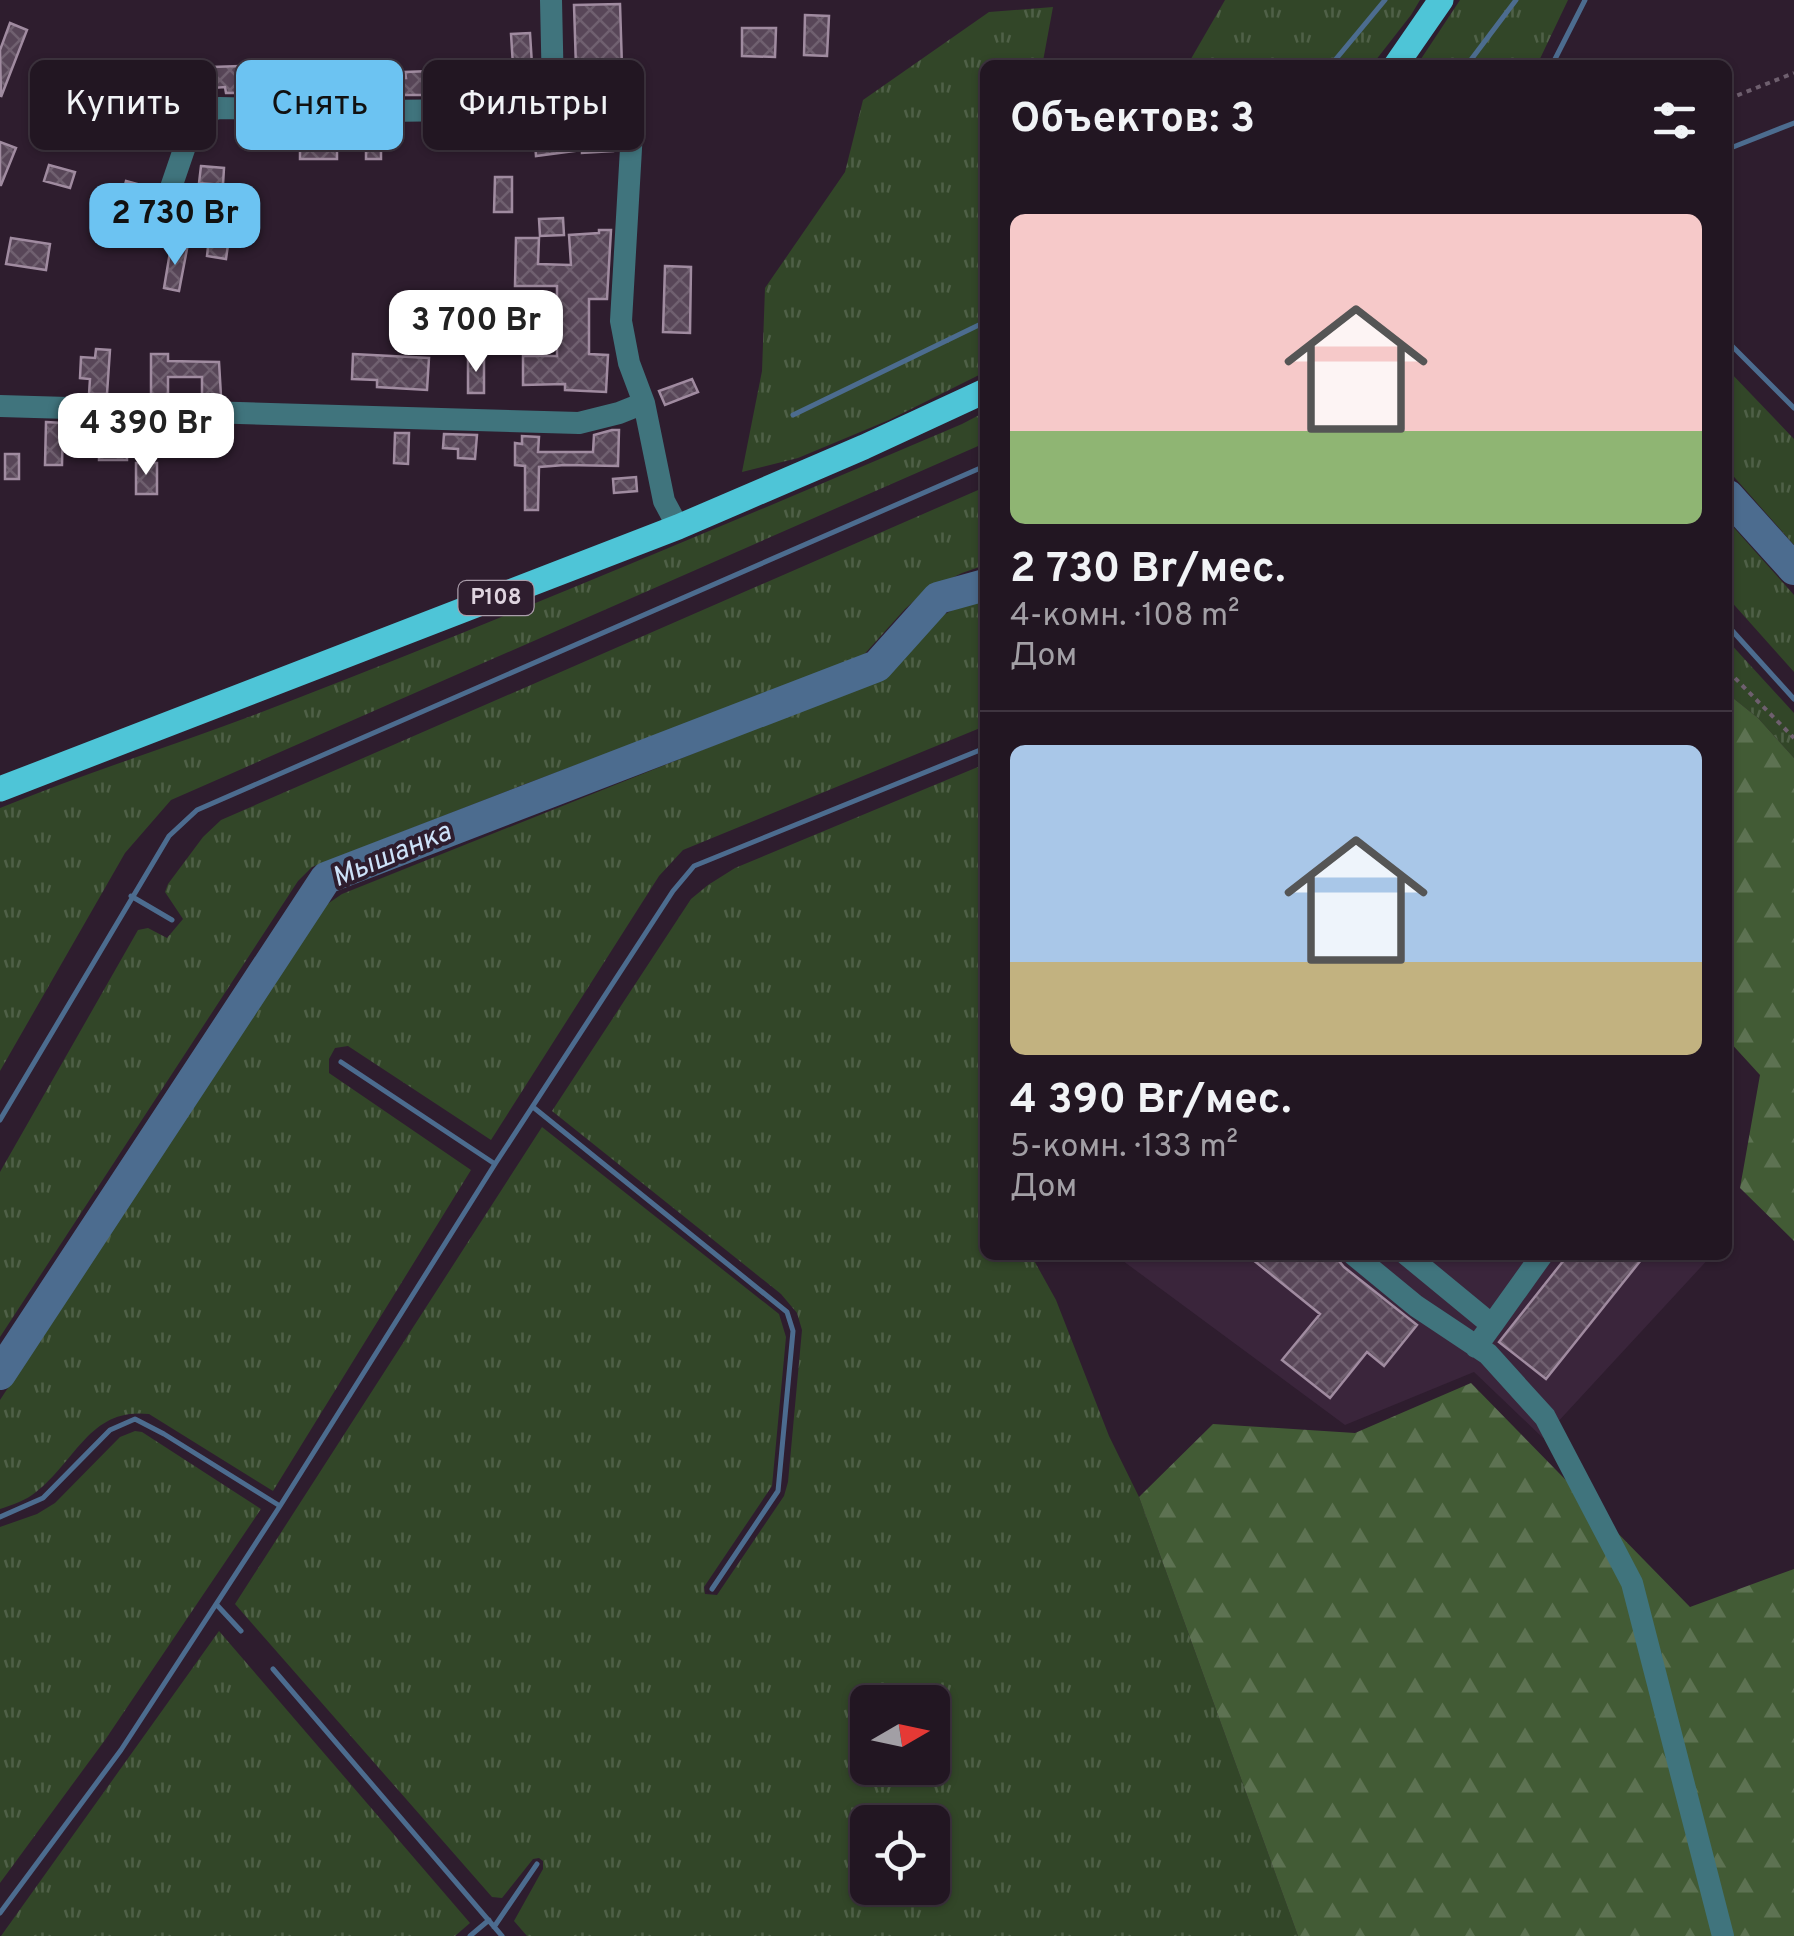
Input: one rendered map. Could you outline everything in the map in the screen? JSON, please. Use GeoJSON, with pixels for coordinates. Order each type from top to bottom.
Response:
{"type":"FeatureCollection","features":[{"type":"Feature","properties":{"kind":"main road"},"geometry":{"type":"LineString","coordinates":[[1399,60],[1441,0]]}},
{"type":"Feature","properties":{"kind":"main road","name":"Р108"},"geometry":{"type":"LineString","coordinates":[[0,789],[678,527],[980,394]]}},
{"type":"Feature","properties":{"kind":"street"},"geometry":{"type":"LineString","coordinates":[[550,0],[552,60]]}},
{"type":"Feature","properties":{"kind":"street"},"geometry":{"type":"LineString","coordinates":[[166,202],[192,126],[203,112],[219,108],[423,111]]}},
{"type":"Feature","properties":{"kind":"street"},"geometry":{"type":"LineString","coordinates":[[630,150],[621,321],[629,363],[644,403],[664,501],[678,527]]}},
{"type":"Feature","properties":{"kind":"street"},"geometry":{"type":"LineString","coordinates":[[0,406],[579,423],[619,414],[644,403]]}},
{"type":"Feature","properties":{"kind":"street"},"geometry":{"type":"LineString","coordinates":[[1360,1260],[1416,1306],[1488,1354],[1545,1418],[1632,1584],[1723,1936]]}},
{"type":"Feature","properties":{"kind":"street"},"geometry":{"type":"LineString","coordinates":[[1414,1260],[1492,1324]]}},
{"type":"Feature","properties":{"kind":"street"},"geometry":{"type":"LineString","coordinates":[[1476,1346],[1538,1260]]}},
{"type":"Feature","properties":{"kind":"path"},"geometry":{"type":"LineString","coordinates":[[1732,97],[1794,73]]}},
{"type":"Feature","properties":{"kind":"path"},"geometry":{"type":"LineString","coordinates":[[1732,675],[1794,738]]}},
{"type":"Feature","properties":{"kind":"shaded area"},"geometry":{"type":"Polygon","coordinates":[[[1122,1260],[1707,1260],[1543,1438],[1474,1372],[1345,1425],[1122,1260]]]}},
{"type":"Feature","properties":{"kind":"green space"},"geometry":{"type":"Polygon","coordinates":[[[1225,0],[1420,0],[1376,60],[1190,60],[1225,0]]]}},
{"type":"Feature","properties":{"kind":"green space"},"geometry":{"type":"Polygon","coordinates":[[[1460,0],[1568,0],[1539,60],[1420,60],[1460,0]]]}},
{"type":"Feature","properties":{"kind":"green space"},"geometry":{"type":"Polygon","coordinates":[[[1053,7],[1043,60],[980,60],[980,374],[889,420],[798,458],[742,472],[762,371],[765,288],[845,172],[863,100],[989,12],[1053,7]]]}},
{"type":"Feature","properties":{"kind":"green space"},"geometry":{"type":"Polygon","coordinates":[[[1732,374],[1794,439],[1794,545],[1732,475],[1732,374]]]}},
{"type":"Feature","properties":{"kind":"green space"},"geometry":{"type":"Polygon","coordinates":[[[980,415],[980,445],[171,800],[125,853],[0,1071],[0,808],[465,632],[980,415]]]}},
{"type":"Feature","properties":{"kind":"green space"},"geometry":{"type":"Polygon","coordinates":[[[980,489],[980,567],[925,591],[860,659],[312,867],[298,881],[0,1337],[0,1172],[138,930],[148,928],[167,938],[183,919],[165,892],[168,884],[203,837],[221,820],[980,489]]]}},
{"type":"Feature","properties":{"kind":"green space"},"geometry":{"type":"Polygon","coordinates":[[[1732,525],[1794,595],[1794,672],[1732,602],[1732,525]]]}},
{"type":"Feature","properties":{"kind":"green space"},"geometry":{"type":"Polygon","coordinates":[[[980,602],[980,728],[683,850],[659,876],[491,1140],[348,1046],[335,1048],[329,1059],[329,1073],[471,1170],[273,1491],[149,1414],[129,1414],[98,1427],[32,1495],[0,1509],[0,1400],[320,909],[342,894],[880,679],[933,620],[980,602]]]}},
{"type":"Feature","properties":{"kind":"green space"},"geometry":{"type":"Polygon","coordinates":[[[1732,645],[1794,713],[1794,758],[1758,718],[1732,697],[1732,645]]]}},
{"type":"Feature","properties":{"kind":"green space"},"geometry":{"type":"Polygon","coordinates":[[[1732,697],[1758,718],[1794,758],[1794,1241],[1740,1188],[1760,1075],[1732,1044],[1732,697]]]}},
{"type":"Feature","properties":{"kind":"green space"},"geometry":{"type":"Polygon","coordinates":[[[980,766],[980,1260],[1034,1260],[1056,1300],[1109,1436],[1139,1497],[1298,1936],[527,1936],[514,1921],[543,1869],[543,1861],[533,1859],[502,1898],[492,1897],[235,1604],[542,1127],[779,1314],[786,1337],[772,1486],[704,1587],[705,1594],[717,1595],[784,1496],[802,1330],[797,1313],[781,1294],[552,1111],[691,899],[735,868],[980,766]]]}},
{"type":"Feature","properties":{"kind":"green space"},"geometry":{"type":"Polygon","coordinates":[[[1471,1383],[1690,1607],[1794,1569],[1794,1936],[1298,1936],[1139,1497],[1213,1424],[1355,1433],[1471,1383]]]}},
{"type":"Feature","properties":{"kind":"green space"},"geometry":{"type":"Polygon","coordinates":[[[135,1431],[261,1509],[105,1740],[0,1883],[0,1527],[55,1503],[120,1437],[135,1431]]]}},
{"type":"Feature","properties":{"kind":"green space"},"geometry":{"type":"Polygon","coordinates":[[[219,1631],[470,1923],[455,1936],[1,1936],[219,1631]]]}},
{"type":"Feature","properties":{"kind":"building"},"geometry":{"type":"Polygon","coordinates":[[[620,4],[622,60],[576,60],[574,5],[620,4]]]}},
{"type":"Feature","properties":{"kind":"building"},"geometry":{"type":"Polygon","coordinates":[[[805,15],[829,16],[827,56],[804,55],[805,15]]]}},
{"type":"Feature","properties":{"kind":"building"},"geometry":{"type":"Polygon","coordinates":[[[10,23],[27,30],[1,97],[0,50],[10,23]]]}},
{"type":"Feature","properties":{"kind":"building"},"geometry":{"type":"Polygon","coordinates":[[[742,28],[776,28],[775,57],[742,56],[742,28]]]}},
{"type":"Feature","properties":{"kind":"building"},"geometry":{"type":"Polygon","coordinates":[[[530,33],[532,60],[513,60],[511,34],[530,33]]]}},
{"type":"Feature","properties":{"kind":"building"},"geometry":{"type":"Polygon","coordinates":[[[236,66],[236,93],[226,93],[225,87],[216,88],[216,67],[236,66]]]}},
{"type":"Feature","properties":{"kind":"building"},"geometry":{"type":"Polygon","coordinates":[[[423,71],[423,95],[403,95],[405,72],[423,71]]]}},
{"type":"Feature","properties":{"kind":"building"},"geometry":{"type":"Polygon","coordinates":[[[0,142],[16,148],[1,185],[0,185],[0,142]]]}},
{"type":"Feature","properties":{"kind":"building"},"geometry":{"type":"Polygon","coordinates":[[[300,150],[337,150],[337,159],[300,159],[300,150]]]}},
{"type":"Feature","properties":{"kind":"building"},"geometry":{"type":"Polygon","coordinates":[[[366,150],[381,150],[381,159],[366,159],[366,150]]]}},
{"type":"Feature","properties":{"kind":"building"},"geometry":{"type":"Polygon","coordinates":[[[536,150],[582,150],[536,156],[536,150]]]}},
{"type":"Feature","properties":{"kind":"building"},"geometry":{"type":"Polygon","coordinates":[[[49,165],[75,172],[70,188],[44,181],[49,165]]]}},
{"type":"Feature","properties":{"kind":"building"},"geometry":{"type":"Polygon","coordinates":[[[201,166],[224,168],[223,185],[199,183],[201,166]]]}},
{"type":"Feature","properties":{"kind":"building"},"geometry":{"type":"Polygon","coordinates":[[[495,177],[512,177],[512,212],[494,212],[495,177]]]}},
{"type":"Feature","properties":{"kind":"building"},"geometry":{"type":"Polygon","coordinates":[[[126,181],[148,187],[136,232],[114,226],[126,181]]]}},
{"type":"Feature","properties":{"kind":"building"},"geometry":{"type":"Polygon","coordinates":[[[224,188],[242,188],[242,217],[223,216],[224,188]]]}},
{"type":"Feature","properties":{"kind":"building"},"geometry":{"type":"Polygon","coordinates":[[[563,218],[564,235],[540,236],[539,219],[563,218]]]}},
{"type":"Feature","properties":{"kind":"building"},"geometry":{"type":"Polygon","coordinates":[[[210,229],[230,231],[226,259],[207,256],[210,229]]]}},
{"type":"Feature","properties":{"kind":"building"},"geometry":{"type":"Polygon","coordinates":[[[611,230],[607,299],[589,299],[589,354],[608,355],[606,392],[565,390],[565,384],[523,385],[523,356],[557,356],[557,286],[515,286],[516,238],[539,238],[538,264],[571,265],[569,235],[611,230]]]}},
{"type":"Feature","properties":{"kind":"building"},"geometry":{"type":"Polygon","coordinates":[[[11,238],[50,244],[46,270],[6,264],[11,238]]]}},
{"type":"Feature","properties":{"kind":"building"},"geometry":{"type":"Polygon","coordinates":[[[171,246],[187,249],[179,291],[164,288],[171,246]]]}},
{"type":"Feature","properties":{"kind":"building"},"geometry":{"type":"Polygon","coordinates":[[[665,266],[691,267],[690,333],[663,332],[665,266]]]}},
{"type":"Feature","properties":{"kind":"building"},"geometry":{"type":"Polygon","coordinates":[[[489,292],[527,292],[527,314],[489,313],[489,292]]]}},
{"type":"Feature","properties":{"kind":"building"},"geometry":{"type":"Polygon","coordinates":[[[96,349],[110,350],[107,394],[89,394],[90,379],[80,378],[81,357],[95,358],[96,349]]]}},
{"type":"Feature","properties":{"kind":"building"},"geometry":{"type":"Polygon","coordinates":[[[151,354],[168,354],[168,361],[219,362],[221,396],[202,396],[202,377],[168,377],[168,395],[151,395],[151,354]]]}},
{"type":"Feature","properties":{"kind":"building"},"geometry":{"type":"Polygon","coordinates":[[[353,354],[429,358],[427,390],[377,387],[377,380],[352,379],[353,354]]]}},
{"type":"Feature","properties":{"kind":"building"},"geometry":{"type":"Polygon","coordinates":[[[468,357],[484,358],[484,393],[468,393],[468,357]]]}},
{"type":"Feature","properties":{"kind":"building"},"geometry":{"type":"Polygon","coordinates":[[[692,379],[698,392],[665,405],[659,391],[692,379]]]}},
{"type":"Feature","properties":{"kind":"building"},"geometry":{"type":"Polygon","coordinates":[[[46,422],[63,423],[62,465],[45,465],[46,422]]]}},
{"type":"Feature","properties":{"kind":"building"},"geometry":{"type":"Polygon","coordinates":[[[99,424],[127,425],[127,460],[99,460],[99,424]]]}},
{"type":"Feature","properties":{"kind":"building"},"geometry":{"type":"Polygon","coordinates":[[[619,430],[618,466],[539,467],[538,510],[525,510],[525,466],[515,465],[515,443],[522,444],[522,436],[539,437],[538,452],[593,452],[594,435],[619,430]]]}},
{"type":"Feature","properties":{"kind":"building"},"geometry":{"type":"Polygon","coordinates":[[[395,433],[409,433],[408,464],[394,463],[395,433]]]}},
{"type":"Feature","properties":{"kind":"building"},"geometry":{"type":"Polygon","coordinates":[[[444,434],[477,435],[475,459],[458,458],[458,449],[443,448],[444,434]]]}},
{"type":"Feature","properties":{"kind":"building"},"geometry":{"type":"Polygon","coordinates":[[[5,454],[19,454],[19,479],[5,479],[5,454]]]}},
{"type":"Feature","properties":{"kind":"building"},"geometry":{"type":"Polygon","coordinates":[[[136,463],[157,463],[157,494],[136,494],[136,463]]]}},
{"type":"Feature","properties":{"kind":"building"},"geometry":{"type":"Polygon","coordinates":[[[636,477],[637,491],[614,493],[613,479],[636,477]]]}},
{"type":"Feature","properties":{"kind":"building"},"geometry":{"type":"Polygon","coordinates":[[[1253,1260],[1338,1260],[1417,1325],[1384,1366],[1367,1352],[1330,1398],[1282,1360],[1320,1314],[1253,1260]]]}},
{"type":"Feature","properties":{"kind":"building"},"geometry":{"type":"Polygon","coordinates":[[[1564,1260],[1641,1260],[1546,1379],[1499,1342],[1564,1260]]]}},
{"type":"Feature","properties":{"kind":"waterway"},"geometry":{"type":"LineString","coordinates":[[1335,60],[1385,0]]}},
{"type":"Feature","properties":{"kind":"waterway"},"geometry":{"type":"LineString","coordinates":[[1471,60],[1516,0]]}},
{"type":"Feature","properties":{"kind":"waterway"},"geometry":{"type":"LineString","coordinates":[[1555,60],[1585,0]]}},
{"type":"Feature","properties":{"kind":"waterway"},"geometry":{"type":"LineString","coordinates":[[1732,147],[1794,123]]}},
{"type":"Feature","properties":{"kind":"waterway"},"geometry":{"type":"LineString","coordinates":[[793,415],[980,324]]}},
{"type":"Feature","properties":{"kind":"waterway"},"geometry":{"type":"LineString","coordinates":[[1732,346],[1794,408]]}},
{"type":"Feature","properties":{"kind":"waterway"},"geometry":{"type":"LineString","coordinates":[[0,1120],[169,836],[197,810],[980,468]]}},
{"type":"Feature","properties":{"kind":"waterway","name":"Мышанка"},"geometry":{"type":"LineString","coordinates":[[1732,500],[1794,569]]}},
{"type":"Feature","properties":{"kind":"waterway","name":"Мышанка"},"geometry":{"type":"LineString","coordinates":[[0,1374],[326,878],[877,666],[938,598],[980,586]]}},
{"type":"Feature","properties":{"kind":"waterway"},"geometry":{"type":"LineString","coordinates":[[1732,630],[1794,699]]}},
{"type":"Feature","properties":{"kind":"waterway"},"geometry":{"type":"LineString","coordinates":[[0,1913],[121,1750],[495,1164],[673,891],[694,866],[980,750]]}},
{"type":"Feature","properties":{"kind":"waterway"},"geometry":{"type":"LineString","coordinates":[[131,896],[172,920]]}},
{"type":"Feature","properties":{"kind":"waterway"},"geometry":{"type":"LineString","coordinates":[[341,1062],[495,1164]]}},
{"type":"Feature","properties":{"kind":"waterway"},"geometry":{"type":"LineString","coordinates":[[533,1107],[787,1312],[793,1331],[778,1491],[712,1589]]}},
{"type":"Feature","properties":{"kind":"waterway"},"geometry":{"type":"LineString","coordinates":[[0,1517],[43,1498],[110,1430],[135,1419],[280,1506]]}},
{"type":"Feature","properties":{"kind":"waterway"},"geometry":{"type":"LineString","coordinates":[[216,1604],[241,1631]]}},
{"type":"Feature","properties":{"kind":"waterway"},"geometry":{"type":"LineString","coordinates":[[273,1669],[502,1936]]}},
{"type":"Feature","properties":{"kind":"waterway"},"geometry":{"type":"LineString","coordinates":[[494,1927],[537,1864]]}},
{"type":"Feature","properties":{"kind":"waterway"},"geometry":{"type":"LineString","coordinates":[[470,1936],[489,1920]]}}]}
